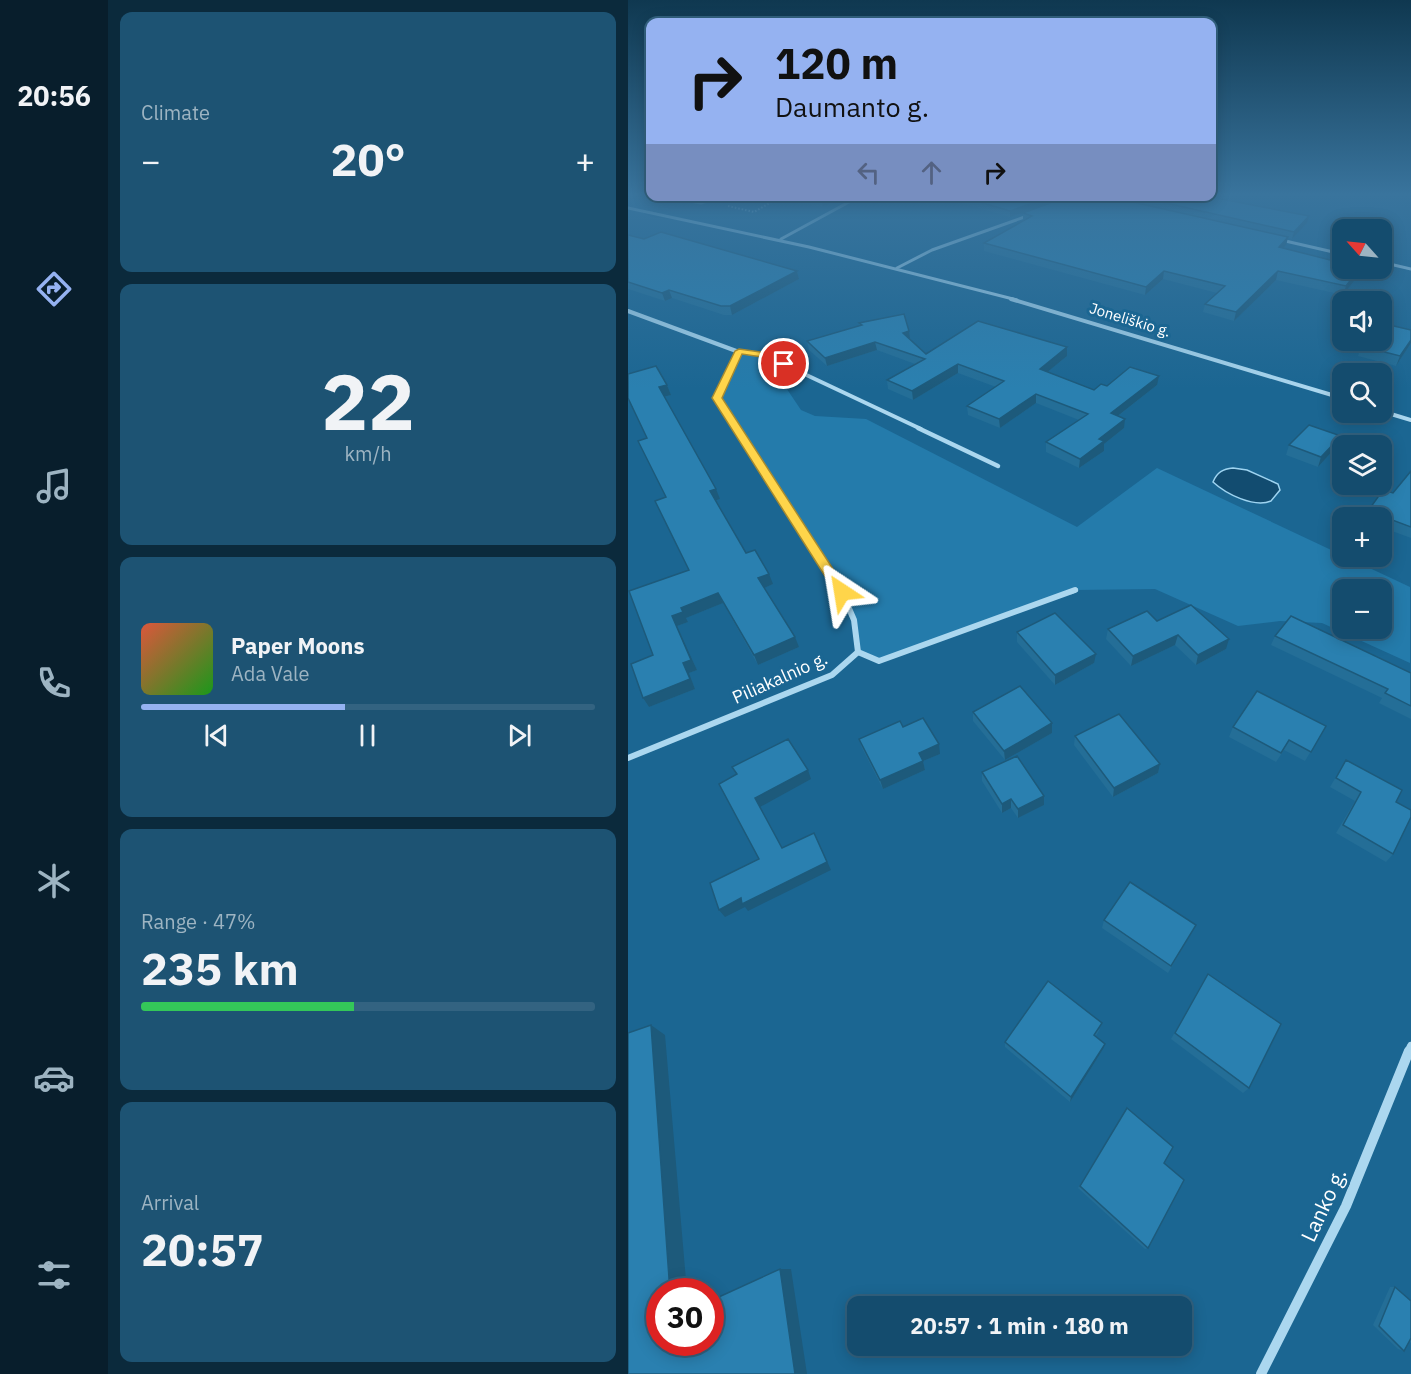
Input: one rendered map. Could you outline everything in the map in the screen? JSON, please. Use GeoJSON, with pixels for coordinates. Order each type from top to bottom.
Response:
{"type":"FeatureCollection","features":[{"type":"Feature","properties":{"kind":"street","name":"Joneliškio g."},"geometry":{"type":"LineString","coordinates":[[865,260],[1006,295],[1332,395]]}},
{"type":"Feature","properties":{"kind":"street"},"geometry":{"type":"LineString","coordinates":[[897,268],[912,260]]}},
{"type":"Feature","properties":{"kind":"street"},"geometry":{"type":"LineString","coordinates":[[1392,265],[1411,269]]}},
{"type":"Feature","properties":{"kind":"street"},"geometry":{"type":"LineString","coordinates":[[628,311],[739,351],[764,354],[998,466]]}},
{"type":"Feature","properties":{"kind":"street"},"geometry":{"type":"LineString","coordinates":[[739,351],[717,398],[842,592],[854,620],[858,652],[879,661],[1076,590]]}},
{"type":"Feature","properties":{"kind":"street"},"geometry":{"type":"LineString","coordinates":[[1392,414],[1411,420]]}},
{"type":"Feature","properties":{"kind":"street","name":"Piliakalnio g."},"geometry":{"type":"LineString","coordinates":[[628,758],[832,675],[858,652]]}},
{"type":"Feature","properties":{"kind":"street","name":"Lanko g."},"geometry":{"type":"LineString","coordinates":[[1261,1374],[1346,1206],[1411,1046]]}},
{"type":"Feature","properties":{"kind":"shaded area"},"geometry":{"type":"Polygon","coordinates":[[[739,352],[764,355],[801,410],[815,416],[866,419],[1077,527],[1157,468],[1332,550],[1332,567],[1367,567],[1410,587],[1410,663],[1357,639],[1392,639],[1392,579],[1332,579],[1332,628],[1322,623],[1280,621],[1238,626],[1155,589],[1076,590],[879,661],[858,652],[854,620],[842,592],[717,398],[739,352]]]}},
{"type":"Feature","properties":{"kind":"shaded area"},"geometry":{"type":"Polygon","coordinates":[[[1233,468],[1247,470],[1278,484],[1280,490],[1271,501],[1264,503],[1249,501],[1233,495],[1213,482],[1221,472],[1233,468]]]}},
{"type":"Feature","properties":{"kind":"building"},"geometry":{"type":"Polygon","coordinates":[[[628,260],[759,260],[797,271],[730,306],[721,306],[669,290],[662,293],[628,282],[628,260]]]}},
{"type":"Feature","properties":{"kind":"building"},"geometry":{"type":"Polygon","coordinates":[[[1047,260],[1331,260],[1332,279],[1351,279],[1346,286],[1278,271],[1236,312],[1205,304],[1225,286],[1164,271],[1146,287],[1047,260]]]}},
{"type":"Feature","properties":{"kind":"building"},"geometry":{"type":"Polygon","coordinates":[[[904,314],[909,331],[903,333],[926,354],[978,321],[1067,347],[1040,369],[1094,390],[1101,384],[1107,386],[1130,367],[1159,376],[1111,413],[1125,419],[1099,439],[1104,441],[1080,459],[1046,442],[1088,414],[1036,394],[999,419],[967,406],[1004,381],[958,364],[912,391],[887,380],[925,359],[875,342],[825,358],[807,341],[862,325],[859,323],[904,314]]]}},
{"type":"Feature","properties":{"kind":"building"},"geometry":{"type":"Polygon","coordinates":[[[1392,326],[1411,330],[1411,340],[1400,356],[1380,351],[1392,351],[1392,326]]]}},
{"type":"Feature","properties":{"kind":"building"},"geometry":{"type":"Polygon","coordinates":[[[656,366],[667,385],[659,387],[716,489],[710,491],[746,553],[755,550],[769,574],[758,578],[795,637],[754,655],[718,593],[681,608],[683,612],[672,616],[691,660],[683,663],[690,679],[643,698],[631,664],[653,655],[629,591],[689,570],[655,501],[666,497],[638,441],[647,438],[628,398],[628,374],[656,366]]]}},
{"type":"Feature","properties":{"kind":"building"},"geometry":{"type":"Polygon","coordinates":[[[1309,425],[1338,435],[1332,435],[1332,445],[1321,457],[1289,445],[1309,425]]]}},
{"type":"Feature","properties":{"kind":"building"},"geometry":{"type":"Polygon","coordinates":[[[1411,471],[1411,527],[1392,520],[1392,507],[1371,507],[1379,495],[1392,495],[1411,471]]]}},
{"type":"Feature","properties":{"kind":"building"},"geometry":{"type":"Polygon","coordinates":[[[1191,605],[1229,639],[1198,655],[1178,635],[1133,656],[1108,629],[1147,611],[1157,621],[1191,605]]]}},
{"type":"Feature","properties":{"kind":"building"},"geometry":{"type":"Polygon","coordinates":[[[1055,613],[1096,654],[1055,675],[1017,632],[1055,613]]]}},
{"type":"Feature","properties":{"kind":"building"},"geometry":{"type":"Polygon","coordinates":[[[1291,616],[1332,635],[1332,639],[1339,639],[1411,673],[1411,706],[1385,693],[1388,689],[1275,636],[1291,616]]]}},
{"type":"Feature","properties":{"kind":"building"},"geometry":{"type":"Polygon","coordinates":[[[1020,686],[1052,723],[1004,751],[973,712],[1020,686]]]}},
{"type":"Feature","properties":{"kind":"building"},"geometry":{"type":"Polygon","coordinates":[[[1257,691],[1326,726],[1311,752],[1289,740],[1281,753],[1233,727],[1257,691]]]}},
{"type":"Feature","properties":{"kind":"building"},"geometry":{"type":"Polygon","coordinates":[[[1119,714],[1160,764],[1114,788],[1075,736],[1119,714]]]}},
{"type":"Feature","properties":{"kind":"building"},"geometry":{"type":"Polygon","coordinates":[[[923,718],[939,744],[919,753],[923,761],[880,780],[859,739],[900,721],[903,727],[923,718]]]}},
{"type":"Feature","properties":{"kind":"building"},"geometry":{"type":"Polygon","coordinates":[[[788,739],[808,770],[755,798],[782,848],[814,833],[827,862],[742,904],[741,898],[719,910],[710,883],[759,859],[719,784],[737,774],[732,767],[788,739]]]}},
{"type":"Feature","properties":{"kind":"building"},"geometry":{"type":"Polygon","coordinates":[[[1017,756],[1044,796],[1018,809],[1011,799],[1002,804],[982,772],[1017,756]]]}},
{"type":"Feature","properties":{"kind":"building"},"geometry":{"type":"Polygon","coordinates":[[[1346,760],[1402,790],[1396,802],[1411,810],[1411,817],[1393,854],[1343,825],[1361,792],[1336,778],[1346,760]]]}},
{"type":"Feature","properties":{"kind":"building"},"geometry":{"type":"Polygon","coordinates":[[[1130,882],[1196,925],[1171,966],[1104,920],[1130,882]]]}},
{"type":"Feature","properties":{"kind":"building"},"geometry":{"type":"Polygon","coordinates":[[[1208,974],[1281,1024],[1249,1088],[1175,1033],[1208,974]]]}},
{"type":"Feature","properties":{"kind":"building"},"geometry":{"type":"Polygon","coordinates":[[[1048,981],[1102,1023],[1094,1035],[1105,1044],[1071,1097],[1005,1042],[1048,981]]]}},
{"type":"Feature","properties":{"kind":"building"},"geometry":{"type":"Polygon","coordinates":[[[651,1025],[669,1278],[646,1278],[646,1356],[724,1356],[724,1295],[780,1269],[795,1374],[628,1374],[628,1033],[651,1025]]]}},
{"type":"Feature","properties":{"kind":"building"},"geometry":{"type":"Polygon","coordinates":[[[1127,1108],[1173,1147],[1164,1163],[1184,1180],[1148,1248],[1080,1186],[1127,1108]]]}},
{"type":"Feature","properties":{"kind":"building"},"geometry":{"type":"Polygon","coordinates":[[[1395,1287],[1411,1301],[1411,1338],[1404,1351],[1379,1326],[1395,1287]]]}},
{"type":"Feature","properties":{"kind":"route"},"geometry":{"type":"LineString","coordinates":[[784,364],[764,354],[739,351],[717,398],[842,592]]}}]}
